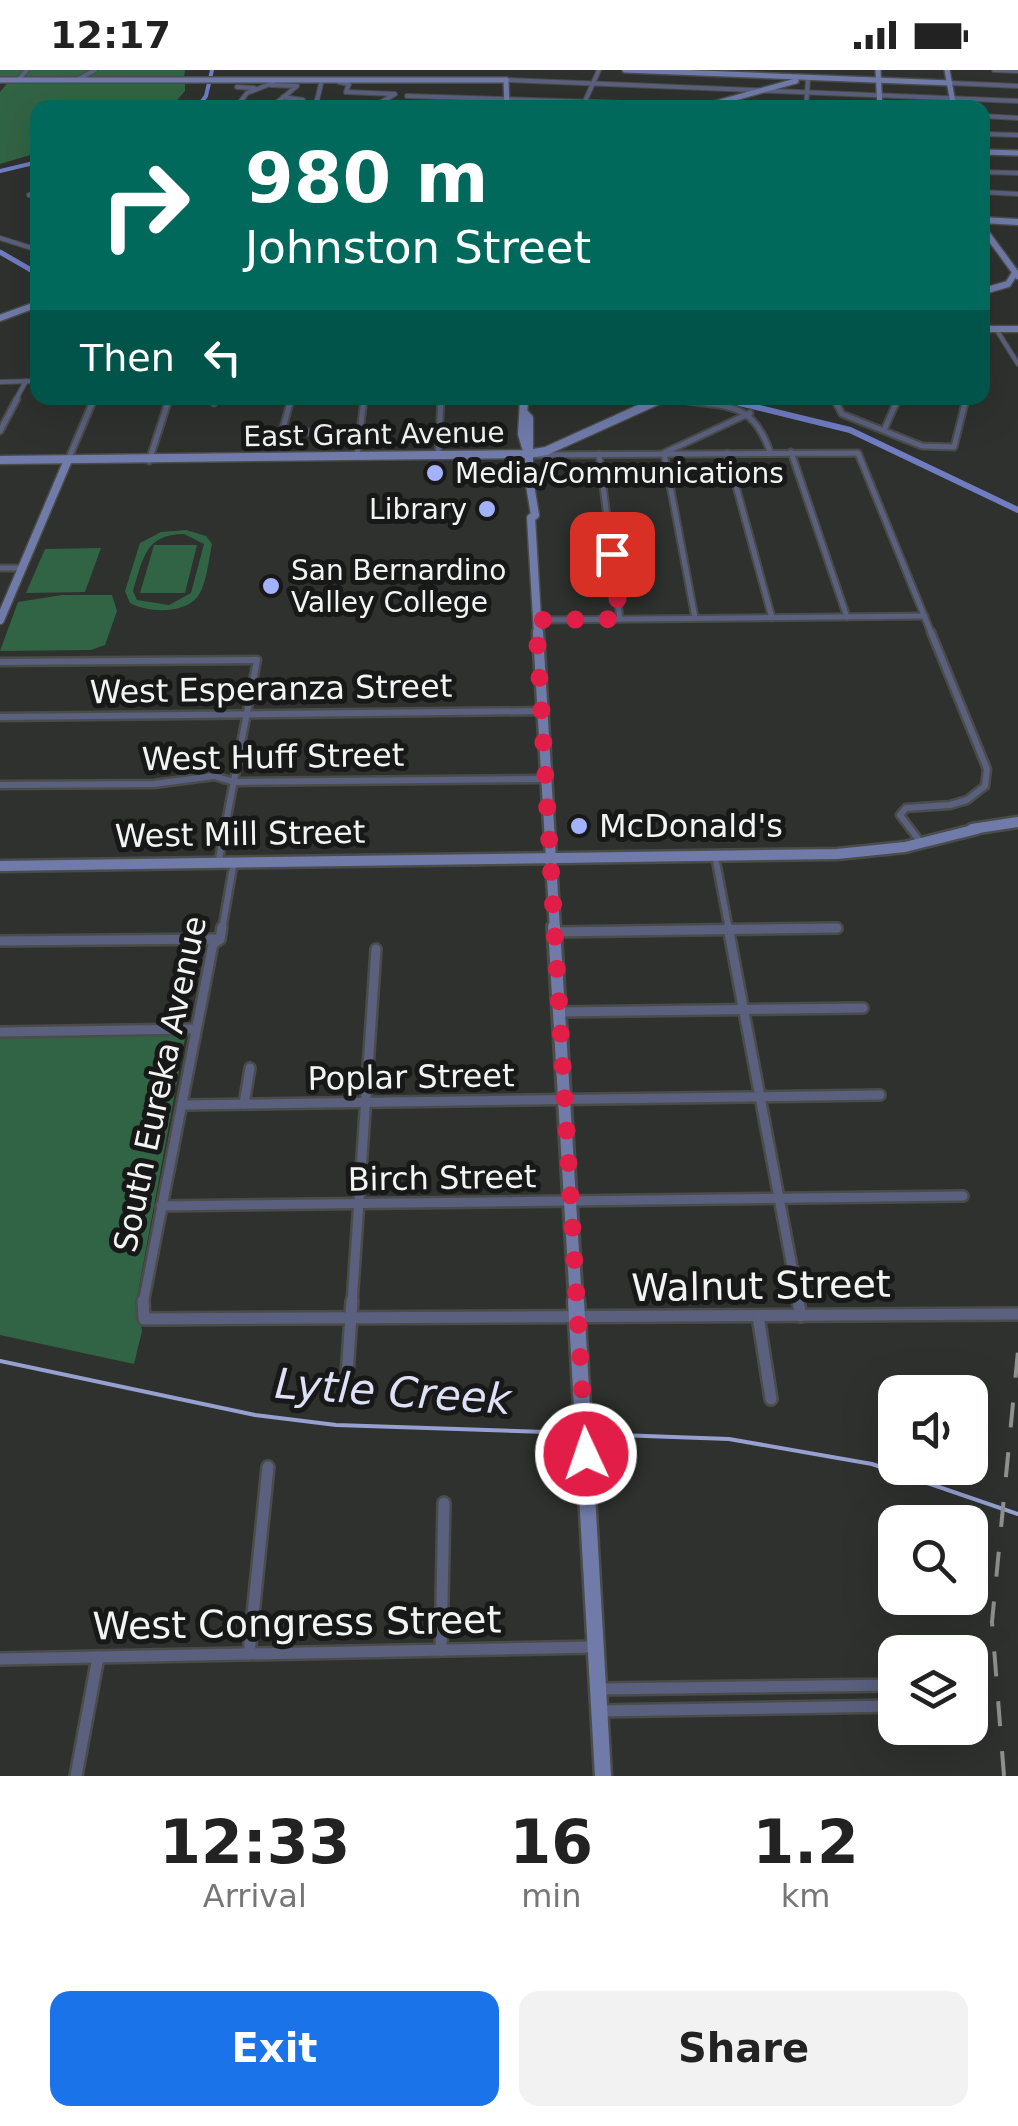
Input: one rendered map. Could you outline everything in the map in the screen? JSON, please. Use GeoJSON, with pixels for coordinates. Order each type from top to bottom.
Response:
{"type":"FeatureCollection","features":[{"type":"Feature","properties":{"kind":"main road"},"geometry":{"type":"LineString","coordinates":[[322,82],[325,70]]}},
{"type":"Feature","properties":{"kind":"main road"},"geometry":{"type":"LineString","coordinates":[[505,70],[506,100]]}},
{"type":"Feature","properties":{"kind":"main road"},"geometry":{"type":"LineString","coordinates":[[625,70],[950,83]]}},
{"type":"Feature","properties":{"kind":"main road"},"geometry":{"type":"LineString","coordinates":[[878,70],[879,100]]}},
{"type":"Feature","properties":{"kind":"main road"},"geometry":{"type":"LineString","coordinates":[[947,70],[952,98]]}},
{"type":"Feature","properties":{"kind":"main road"},"geometry":{"type":"LineString","coordinates":[[732,100],[808,75]]}},
{"type":"Feature","properties":{"kind":"main road"},"geometry":{"type":"LineString","coordinates":[[0,80],[506,80]]}},
{"type":"Feature","properties":{"kind":"main road"},"geometry":{"type":"LineString","coordinates":[[990,152],[1018,154]]}},
{"type":"Feature","properties":{"kind":"main road"},"geometry":{"type":"LineString","coordinates":[[990,224],[1018,222]]}},
{"type":"Feature","properties":{"kind":"main road"},"geometry":{"type":"LineString","coordinates":[[990,235],[1017,274],[1008,284],[990,290]]}},
{"type":"Feature","properties":{"kind":"main road"},"geometry":{"type":"LineString","coordinates":[[990,292],[1018,287]]}},
{"type":"Feature","properties":{"kind":"main road"},"geometry":{"type":"LineString","coordinates":[[0,318],[30,307]]}},
{"type":"Feature","properties":{"kind":"main road"},"geometry":{"type":"LineString","coordinates":[[990,329],[1018,328]]}},
{"type":"Feature","properties":{"kind":"main road"},"geometry":{"type":"LineString","coordinates":[[524,405],[530,429],[536,620],[603,1776]]}},
{"type":"Feature","properties":{"kind":"main road"},"geometry":{"type":"LineString","coordinates":[[528,454],[555,447],[634,405]]}},
{"type":"Feature","properties":{"kind":"main road"},"geometry":{"type":"LineString","coordinates":[[528,454],[646,405]]}},
{"type":"Feature","properties":{"kind":"main road","name":"East Grant Avenue"},"geometry":{"type":"LineString","coordinates":[[0,460],[528,454]]}},
{"type":"Feature","properties":{"kind":"main road"},"geometry":{"type":"LineString","coordinates":[[0,620],[68,460]]}},
{"type":"Feature","properties":{"kind":"main road","name":"West Mill Street"},"geometry":{"type":"LineString","coordinates":[[895,846],[1018,822]]}},
{"type":"Feature","properties":{"kind":"main road","name":"West Mill Street"},"geometry":{"type":"LineString","coordinates":[[0,864],[838,854],[978,829]]}},
{"type":"Feature","properties":{"kind":"main road","name":"West Mill Street"},"geometry":{"type":"LineString","coordinates":[[0,864],[219,859],[234,862]]}},
{"type":"Feature","properties":{"kind":"street"},"geometry":{"type":"LineString","coordinates":[[18,80],[27,70]]}},
{"type":"Feature","properties":{"kind":"street"},"geometry":{"type":"LineString","coordinates":[[77,80],[95,70]]}},
{"type":"Feature","properties":{"kind":"street"},"geometry":{"type":"LineString","coordinates":[[405,79],[406,70]]}},
{"type":"Feature","properties":{"kind":"street"},"geometry":{"type":"LineString","coordinates":[[407,96],[586,100],[599,70]]}},
{"type":"Feature","properties":{"kind":"street"},"geometry":{"type":"LineString","coordinates":[[994,70],[1018,71]]}},
{"type":"Feature","properties":{"kind":"street"},"geometry":{"type":"LineString","coordinates":[[660,100],[669,71]]}},
{"type":"Feature","properties":{"kind":"street"},"geometry":{"type":"LineString","coordinates":[[806,100],[808,75]]}},
{"type":"Feature","properties":{"kind":"street"},"geometry":{"type":"LineString","coordinates":[[506,80],[1018,101]]}},
{"type":"Feature","properties":{"kind":"street"},"geometry":{"type":"LineString","coordinates":[[242,100],[273,82],[296,86],[278,100]]}},
{"type":"Feature","properties":{"kind":"street"},"geometry":{"type":"LineString","coordinates":[[317,100],[322,82],[346,82],[346,92],[396,92],[384,100]]}},
{"type":"Feature","properties":{"kind":"street"},"geometry":{"type":"LineString","coordinates":[[950,83],[1018,86]]}},
{"type":"Feature","properties":{"kind":"street"},"geometry":{"type":"LineString","coordinates":[[236,87],[258,89]]}},
{"type":"Feature","properties":{"kind":"street"},"geometry":{"type":"LineString","coordinates":[[280,97],[303,100]]}},
{"type":"Feature","properties":{"kind":"street"},"geometry":{"type":"LineString","coordinates":[[990,116],[1018,118]]}},
{"type":"Feature","properties":{"kind":"street"},"geometry":{"type":"LineString","coordinates":[[990,134],[1018,135]]}},
{"type":"Feature","properties":{"kind":"street"},"geometry":{"type":"LineString","coordinates":[[990,172],[1018,173]]}},
{"type":"Feature","properties":{"kind":"street"},"geometry":{"type":"LineString","coordinates":[[990,192],[1018,194]]}},
{"type":"Feature","properties":{"kind":"street"},"geometry":{"type":"LineString","coordinates":[[0,238],[30,247]]}},
{"type":"Feature","properties":{"kind":"street"},"geometry":{"type":"LineString","coordinates":[[996,329],[1018,364]]}},
{"type":"Feature","properties":{"kind":"street"},"geometry":{"type":"LineString","coordinates":[[0,382],[30,382]]}},
{"type":"Feature","properties":{"kind":"street"},"geometry":{"type":"LineString","coordinates":[[0,431],[26,382]]}},
{"type":"Feature","properties":{"kind":"street"},"geometry":{"type":"LineString","coordinates":[[68,460],[91,405]]}},
{"type":"Feature","properties":{"kind":"street"},"geometry":{"type":"LineString","coordinates":[[149,461],[168,405]]}},
{"type":"Feature","properties":{"kind":"street"},"geometry":{"type":"LineString","coordinates":[[288,405],[282,432],[360,432]]}},
{"type":"Feature","properties":{"kind":"street"},"geometry":{"type":"LineString","coordinates":[[357,456],[363,405]]}},
{"type":"Feature","properties":{"kind":"street"},"geometry":{"type":"LineString","coordinates":[[438,455],[440,405]]}},
{"type":"Feature","properties":{"kind":"street"},"geometry":{"type":"LineString","coordinates":[[708,405],[750,413],[761,424],[770,452]]}},
{"type":"Feature","properties":{"kind":"street"},"geometry":{"type":"LineString","coordinates":[[838,405],[842,414],[922,446],[954,448],[964,405]]}},
{"type":"Feature","properties":{"kind":"street"},"geometry":{"type":"LineString","coordinates":[[884,430],[895,405]]}},
{"type":"Feature","properties":{"kind":"street"},"geometry":{"type":"LineString","coordinates":[[664,453],[750,413]]}},
{"type":"Feature","properties":{"kind":"street"},"geometry":{"type":"LineString","coordinates":[[555,447],[564,454]]}},
{"type":"Feature","properties":{"kind":"street"},"geometry":{"type":"LineString","coordinates":[[791,452],[847,617]]}},
{"type":"Feature","properties":{"kind":"street"},"geometry":{"type":"LineString","coordinates":[[528,454],[857,452],[988,777],[967,800],[906,808],[900,814],[902,821],[918,840]]}},
{"type":"Feature","properties":{"kind":"street"},"geometry":{"type":"LineString","coordinates":[[664,453],[695,618]]}},
{"type":"Feature","properties":{"kind":"street"},"geometry":{"type":"LineString","coordinates":[[727,453],[772,618]]}},
{"type":"Feature","properties":{"kind":"street"},"geometry":{"type":"LineString","coordinates":[[599,454],[620,619]]}},
{"type":"Feature","properties":{"kind":"street"},"geometry":{"type":"LineString","coordinates":[[0,568],[22,568]]}},
{"type":"Feature","properties":{"kind":"street"},"geometry":{"type":"LineString","coordinates":[[536,620],[925,616]]}},
{"type":"Feature","properties":{"kind":"street"},"geometry":{"type":"LineString","coordinates":[[0,662],[257,660],[219,859]]}},
{"type":"Feature","properties":{"kind":"street","name":"West Esperanza Street"},"geometry":{"type":"LineString","coordinates":[[0,717],[542,711]]}},
{"type":"Feature","properties":{"kind":"street","name":"West Huff Street"},"geometry":{"type":"LineString","coordinates":[[0,785],[154,784],[214,776],[234,782],[546,780]]}},
{"type":"Feature","properties":{"kind":"street"},"geometry":{"type":"LineString","coordinates":[[715,856],[800,1316]]}},
{"type":"Feature","properties":{"kind":"street","name":"South Eureka Avenue"},"geometry":{"type":"LineString","coordinates":[[144,1319],[141,1313],[161,1206],[213,944],[220,939],[234,862]]}},
{"type":"Feature","properties":{"kind":"street"},"geometry":{"type":"LineString","coordinates":[[554,932],[837,928]]}},
{"type":"Feature","properties":{"kind":"street"},"geometry":{"type":"LineString","coordinates":[[0,941],[220,939]]}},
{"type":"Feature","properties":{"kind":"street"},"geometry":{"type":"LineString","coordinates":[[347,1375],[362,1205],[376,949]]}},
{"type":"Feature","properties":{"kind":"street"},"geometry":{"type":"LineString","coordinates":[[559,1012],[863,1008]]}},
{"type":"Feature","properties":{"kind":"street"},"geometry":{"type":"LineString","coordinates":[[0,1032],[196,1029]]}},
{"type":"Feature","properties":{"kind":"street"},"geometry":{"type":"LineString","coordinates":[[244,1104],[250,1068]]}},
{"type":"Feature","properties":{"kind":"street","name":"Poplar Street"},"geometry":{"type":"LineString","coordinates":[[183,1105],[880,1095]]}},
{"type":"Feature","properties":{"kind":"street","name":"Birch Street"},"geometry":{"type":"LineString","coordinates":[[161,1206],[963,1196]]}},
{"type":"Feature","properties":{"kind":"street","name":"Walnut Street"},"geometry":{"type":"LineString","coordinates":[[144,1319],[1018,1314]]}},
{"type":"Feature","properties":{"kind":"street"},"geometry":{"type":"LineString","coordinates":[[758,1316],[771,1400]]}},
{"type":"Feature","properties":{"kind":"street"},"geometry":{"type":"LineString","coordinates":[[248,1654],[268,1467]]}},
{"type":"Feature","properties":{"kind":"street"},"geometry":{"type":"LineString","coordinates":[[441,1650],[444,1503]]}},
{"type":"Feature","properties":{"kind":"street","name":"West Congress Street"},"geometry":{"type":"LineString","coordinates":[[0,1659],[596,1647]]}},
{"type":"Feature","properties":{"kind":"street"},"geometry":{"type":"LineString","coordinates":[[76,1776],[98,1657]]}},
{"type":"Feature","properties":{"kind":"street"},"geometry":{"type":"LineString","coordinates":[[598,1689],[878,1685]]}},
{"type":"Feature","properties":{"kind":"street"},"geometry":{"type":"LineString","coordinates":[[781,1686],[784,1708]]}},
{"type":"Feature","properties":{"kind":"street"},"geometry":{"type":"LineString","coordinates":[[714,1687],[716,1709]]}},
{"type":"Feature","properties":{"kind":"street"},"geometry":{"type":"LineString","coordinates":[[599,1712],[878,1706]]}},
{"type":"Feature","properties":{"kind":"green space"},"geometry":{"type":"Polygon","coordinates":[[[0,70],[185,70],[184,78],[0,79],[0,70]]]}},
{"type":"Feature","properties":{"kind":"green space"},"geometry":{"type":"Polygon","coordinates":[[[9,81],[185,81],[185,91],[177,100],[30,100],[30,155],[0,164],[0,92],[9,81]]]}},
{"type":"Feature","properties":{"kind":"green space"},"geometry":{"type":"Polygon","coordinates":[[[186,530],[206,536],[212,544],[206,575],[194,600],[167,610],[147,609],[130,603],[125,591],[140,543],[161,532],[186,530]],[[184,534],[161,538],[153,544],[143,559],[133,591],[137,600],[169,605],[191,593],[204,544],[184,534]]]}},
{"type":"Feature","properties":{"kind":"green space"},"geometry":{"type":"Polygon","coordinates":[[[154,545],[197,545],[185,593],[140,593],[154,545]]]}},
{"type":"Feature","properties":{"kind":"green space"},"geometry":{"type":"Polygon","coordinates":[[[101,548],[85,592],[26,593],[45,549],[101,548]]]}},
{"type":"Feature","properties":{"kind":"green space"},"geometry":{"type":"Polygon","coordinates":[[[62,595],[112,595],[117,611],[105,645],[91,650],[0,651],[18,602],[62,595]]]}},
{"type":"Feature","properties":{"kind":"green space"},"geometry":{"type":"Polygon","coordinates":[[[180,1034],[185,1038],[137,1298],[142,1331],[134,1364],[0,1335],[0,1036],[180,1034]]]}},
{"type":"Feature","properties":{"kind":"waterway","name":"Lytle Creek"},"geometry":{"type":"LineString","coordinates":[[203,100],[212,70]]}},
{"type":"Feature","properties":{"kind":"waterway","name":"Lytle Creek"},"geometry":{"type":"LineString","coordinates":[[0,171],[30,164]]}},
{"type":"Feature","properties":{"kind":"waterway","name":"Lytle Creek"},"geometry":{"type":"LineString","coordinates":[[0,252],[30,269]]}},
{"type":"Feature","properties":{"kind":"waterway","name":"Lytle Creek"},"geometry":{"type":"LineString","coordinates":[[748,405],[850,430],[1018,510]]}},
{"type":"Feature","properties":{"kind":"waterway","name":"Lytle Creek"},"geometry":{"type":"LineString","coordinates":[[0,1361],[255,1415],[336,1425],[577,1433]]}},
{"type":"Feature","properties":{"kind":"waterway","name":"Lytle Creek"},"geometry":{"type":"LineString","coordinates":[[590,1434],[729,1439],[872,1464],[1018,1514]]}},
{"type":"Feature","properties":{"kind":"railway"},"geometry":{"type":"LineString","coordinates":[[1004,1776],[992,1622],[1018,1351]]}},
{"type":"Feature","properties":{"kind":"place","name":"Media/Communications"},"geometry":{"type":"Point","coordinates":[435,473]}},
{"type":"Feature","properties":{"kind":"place","name":"Library"},"geometry":{"type":"Point","coordinates":[487,509]}},
{"type":"Feature","properties":{"kind":"place","name":"San Bernardino Valley College"},"geometry":{"type":"Point","coordinates":[271,586]}},
{"type":"Feature","properties":{"kind":"place","name":"McDonald's"},"geometry":{"type":"Point","coordinates":[579,826]}},
{"type":"Feature","properties":{"kind":"route"},"geometry":{"type":"LineString","coordinates":[[586,1454],[536,620],[620,619],[612,554]]}}]}
